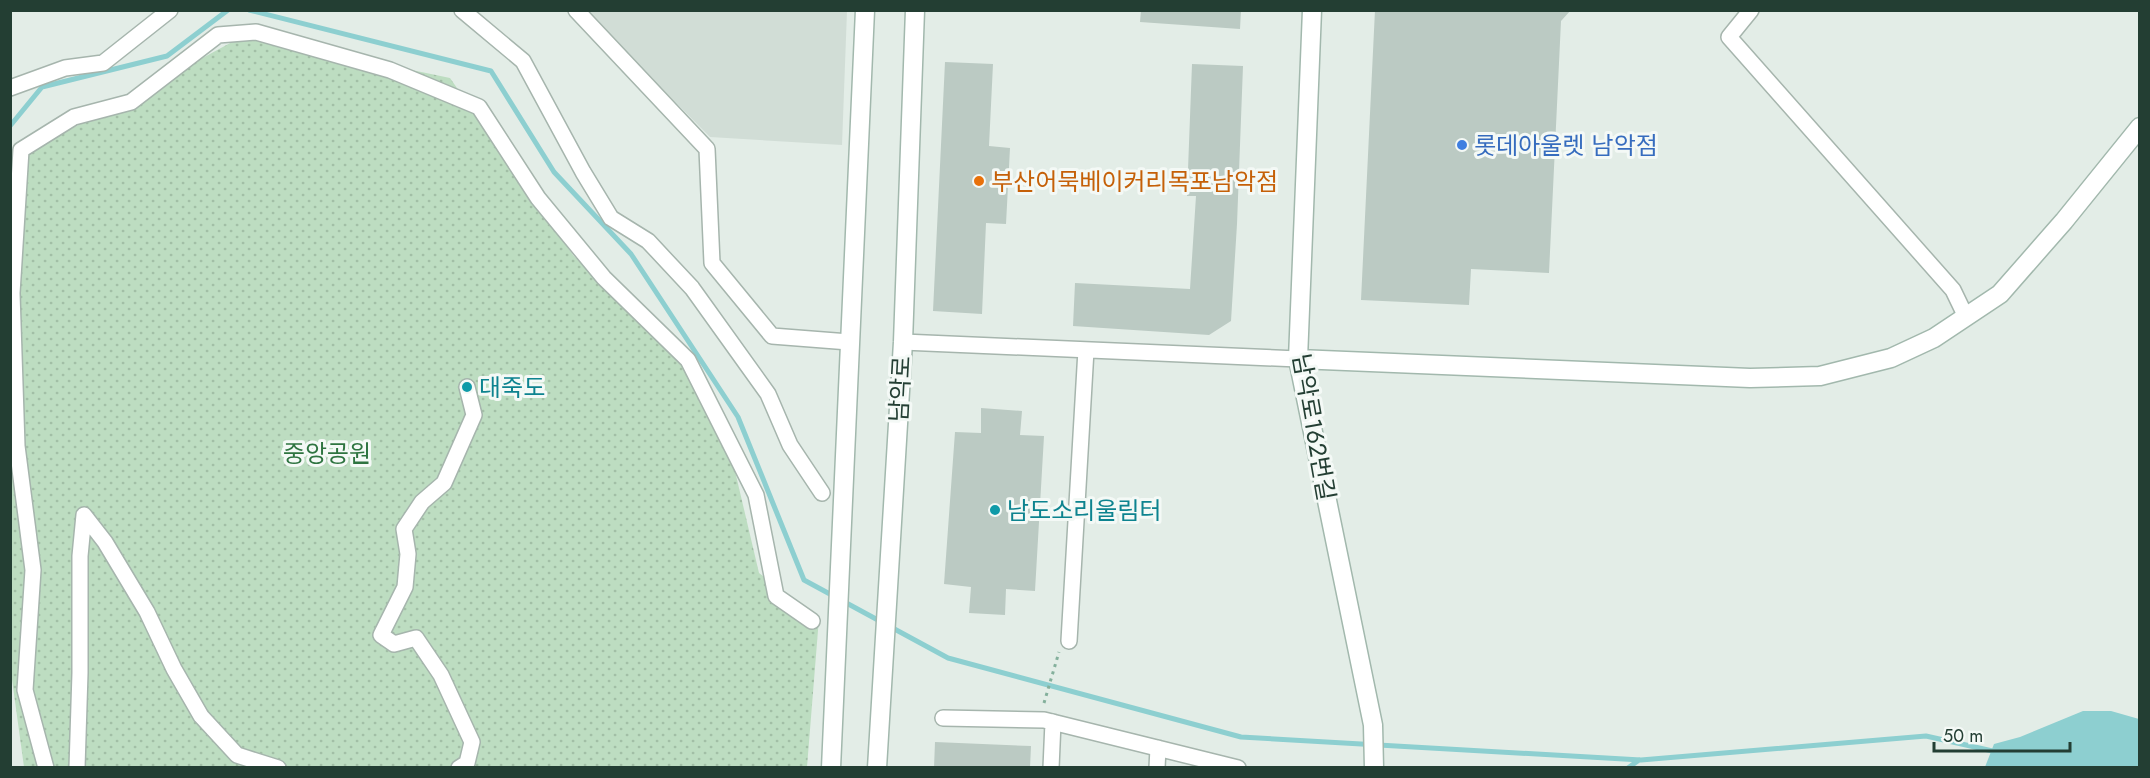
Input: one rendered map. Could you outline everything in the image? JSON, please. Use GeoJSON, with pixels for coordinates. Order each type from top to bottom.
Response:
{"type":"FeatureCollection","features":[{"type":"Feature","properties":{"kind":"street"},"geometry":{"type":"LineString","coordinates":[[10,88],[65,68],[103,63],[170,10]]}},
{"type":"Feature","properties":{"kind":"street"},"geometry":{"type":"LineString","coordinates":[[462,10],[523,61],[583,172],[611,218],[648,241],[692,288],[768,394],[790,445],[822,493]]}},
{"type":"Feature","properties":{"kind":"street"},"geometry":{"type":"LineString","coordinates":[[576,10],[707,149],[712,264],[772,336],[849,342]]}},
{"type":"Feature","properties":{"kind":"street"},"geometry":{"type":"LineString","coordinates":[[831,768],[865,10]]}},
{"type":"Feature","properties":{"kind":"street","name":"남악로"},"geometry":{"type":"LineString","coordinates":[[877,768],[903,342],[915,10]]}},
{"type":"Feature","properties":{"kind":"street","name":"남악로162번길"},"geometry":{"type":"LineString","coordinates":[[1312,10],[1298,359],[1373,725],[1374,768]]}},
{"type":"Feature","properties":{"kind":"street"},"geometry":{"type":"LineString","coordinates":[[1751,10],[1729,37],[1953,290],[1966,317]]}},
{"type":"Feature","properties":{"kind":"street"},"geometry":{"type":"LineString","coordinates":[[46,768],[25,690],[33,570],[16,446],[12,292],[21,150],[74,117],[131,102],[218,35],[256,32],[390,70],[479,107],[538,198],[604,278],[688,360],[756,495],[776,596],[812,621]]}},
{"type":"Feature","properties":{"kind":"street"},"geometry":{"type":"LineString","coordinates":[[903,342],[1706,377],[1820,376],[1891,358],[1934,338],[2000,294],[2064,221],[2139,127]]}},
{"type":"Feature","properties":{"kind":"street"},"geometry":{"type":"LineString","coordinates":[[1069,641],[1086,350]]}},
{"type":"Feature","properties":{"kind":"street"},"geometry":{"type":"LineString","coordinates":[[459,768],[467,763],[472,742],[441,675],[416,638],[394,645],[381,635],[405,587],[408,554],[404,530],[422,502],[444,483],[474,415],[467,387]]}},
{"type":"Feature","properties":{"kind":"street"},"geometry":{"type":"LineString","coordinates":[[77,768],[80,684],[80,555],[84,515],[105,542],[147,612],[174,669],[201,716],[237,755],[278,768]]}},
{"type":"Feature","properties":{"kind":"street"},"geometry":{"type":"LineString","coordinates":[[943,718],[1044,720],[1238,768]]}},
{"type":"Feature","properties":{"kind":"street"},"geometry":{"type":"LineString","coordinates":[[1051,768],[1053,722]]}},
{"type":"Feature","properties":{"kind":"street"},"geometry":{"type":"LineString","coordinates":[[1157,768],[1158,748]]}},
{"type":"Feature","properties":{"kind":"path"},"geometry":{"type":"LineString","coordinates":[[1042,710],[1055,665]]}},
{"type":"Feature","properties":{"kind":"shaded area"},"geometry":{"type":"Polygon","coordinates":[[[585,11],[847,11],[842,145],[710,137],[585,11]]]}},
{"type":"Feature","properties":{"kind":"green space","name":"중앙공원"},"geometry":{"type":"Polygon","coordinates":[[[245,35],[450,78],[573,255],[719,403],[759,573],[819,618],[807,767],[24,767],[10,665],[10,459],[25,154],[245,35]]]}},
{"type":"Feature","properties":{"kind":"water"},"geometry":{"type":"Polygon","coordinates":[[[2083,711],[2111,711],[2139,719],[2139,767],[1985,767],[1994,744],[2020,737],[2083,711]]]}},
{"type":"Feature","properties":{"kind":"building"},"geometry":{"type":"Polygon","coordinates":[[[1141,10],[1241,10],[1240,29],[1140,22],[1141,10]]]}},
{"type":"Feature","properties":{"kind":"building","name":"롯데아울렛 남악점"},"geometry":{"type":"Polygon","coordinates":[[[1375,10],[1571,10],[1561,21],[1549,273],[1471,269],[1469,305],[1361,300],[1375,10]]]}},
{"type":"Feature","properties":{"kind":"building"},"geometry":{"type":"Polygon","coordinates":[[[945,62],[993,64],[989,146],[1010,148],[1006,224],[986,223],[982,314],[933,311],[945,62]]]}},
{"type":"Feature","properties":{"kind":"building"},"geometry":{"type":"Polygon","coordinates":[[[1192,64],[1243,66],[1231,321],[1209,335],[1073,326],[1075,283],[1190,289],[1196,196],[1187,196],[1192,64]]]}},
{"type":"Feature","properties":{"kind":"building","name":"남도소리울림터"},"geometry":{"type":"Polygon","coordinates":[[[981,408],[1022,411],[1020,435],[1044,436],[1035,591],[1006,589],[1005,615],[969,613],[971,587],[944,584],[955,432],[981,433],[981,408]]]}},
{"type":"Feature","properties":{"kind":"building"},"geometry":{"type":"Polygon","coordinates":[[[935,742],[1031,746],[1030,768],[934,768],[935,742]]]}},
{"type":"Feature","properties":{"kind":"waterway"},"geometry":{"type":"LineString","coordinates":[[10,126],[42,87],[167,56],[228,10]]}},
{"type":"Feature","properties":{"kind":"waterway"},"geometry":{"type":"LineString","coordinates":[[249,10],[491,71],[554,172],[631,254],[738,417],[804,580],[948,658],[1241,737],[1641,760],[1926,736],[1997,752]]}},
{"type":"Feature","properties":{"kind":"waterway"},"geometry":{"type":"LineString","coordinates":[[1628,768],[1639,760]]}},
{"type":"Feature","properties":{"kind":"place","name":"롯데아울렛 남악점"},"geometry":{"type":"Point","coordinates":[1462,145]}},
{"type":"Feature","properties":{"kind":"place","name":"부산어묵베이커리목포남악점"},"geometry":{"type":"Point","coordinates":[979,181]}},
{"type":"Feature","properties":{"kind":"place","name":"대죽도"},"geometry":{"type":"Point","coordinates":[467,387]}},
{"type":"Feature","properties":{"kind":"place","name":"남도소리울림터"},"geometry":{"type":"Point","coordinates":[995,510]}}]}
